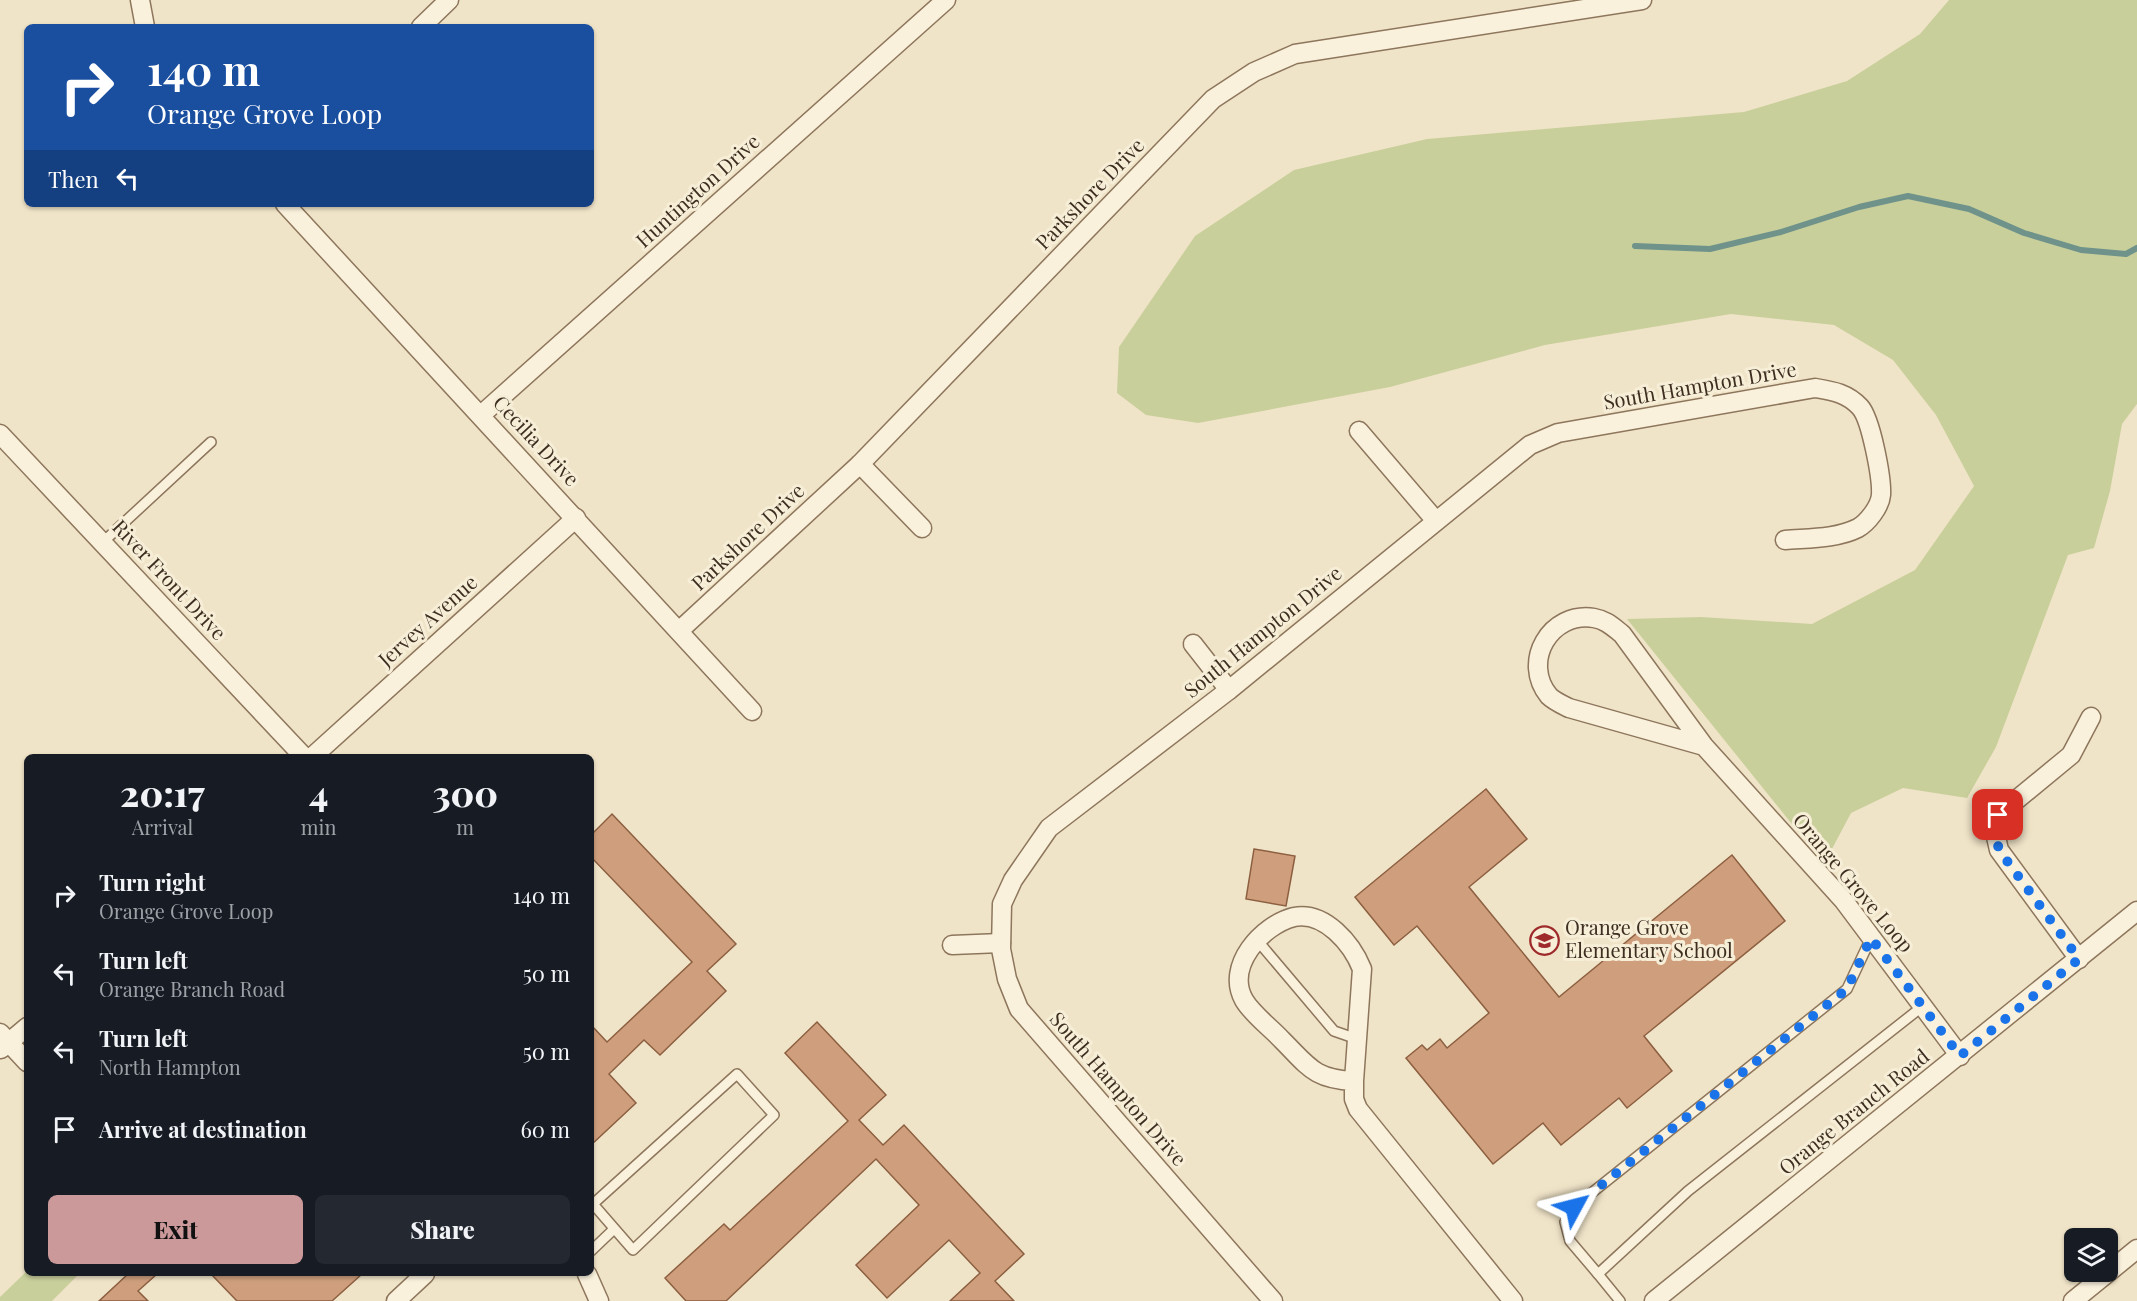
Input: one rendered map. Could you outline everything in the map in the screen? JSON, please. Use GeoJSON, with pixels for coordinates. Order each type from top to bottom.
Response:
{"type":"FeatureCollection","features":[{"type":"Feature","properties":{"kind":"street"},"geometry":{"type":"LineString","coordinates":[[140,0],[144,24]]}},
{"type":"Feature","properties":{"kind":"street"},"geometry":{"type":"LineString","coordinates":[[424,24],[450,0]]}},
{"type":"Feature","properties":{"kind":"street","name":"Huntington Drive"},"geometry":{"type":"LineString","coordinates":[[481,415],[946,0]]}},
{"type":"Feature","properties":{"kind":"street","name":"Parkshore Drive"},"geometry":{"type":"LineString","coordinates":[[680,630],[860,464],[1213,99],[1254,72],[1295,54],[1642,0]]}},
{"type":"Feature","properties":{"kind":"street","name":"Cecilia Drive"},"geometry":{"type":"LineString","coordinates":[[288,207],[680,630],[752,711]]}},
{"type":"Feature","properties":{"kind":"street","name":"South Hampton Drive"},"geometry":{"type":"LineString","coordinates":[[1274,1301],[1019,1009],[1007,979],[1001,943],[1002,904],[1013,880],[1049,828],[1229,690],[1530,445],[1558,434],[1815,388],[1843,393],[1861,408],[1871,426],[1881,496],[1873,514],[1858,528],[1825,537],[1785,540]]}},
{"type":"Feature","properties":{"kind":"street"},"geometry":{"type":"LineString","coordinates":[[1359,431],[1436,521]]}},
{"type":"Feature","properties":{"kind":"street","name":"River Front Drive"},"geometry":{"type":"LineString","coordinates":[[0,434],[301,754]]}},
{"type":"Feature","properties":{"kind":"street"},"geometry":{"type":"LineString","coordinates":[[860,464],[922,528]]}},
{"type":"Feature","properties":{"kind":"street","name":"Jervey Avenue"},"geometry":{"type":"LineString","coordinates":[[315,754],[576,518]]}},
{"type":"Feature","properties":{"kind":"street","name":"Orange Grove Loop"},"geometry":{"type":"LineString","coordinates":[[1704,746],[1569,708],[1551,698],[1540,682],[1537,667],[1539,650],[1546,637],[1563,624],[1578,618],[1594,618],[1608,623],[1622,634],[1704,746],[1844,901],[1960,1056]]}},
{"type":"Feature","properties":{"kind":"street"},"geometry":{"type":"LineString","coordinates":[[1193,644],[1229,690]]}},
{"type":"Feature","properties":{"kind":"street"},"geometry":{"type":"LineString","coordinates":[[2079,959],[1999,850],[1994,828],[1998,815],[2071,755],[2091,717]]}},
{"type":"Feature","properties":{"kind":"street","name":"Orange Branch Road"},"geometry":{"type":"LineString","coordinates":[[1654,1301],[2137,911]]}},
{"type":"Feature","properties":{"kind":"street"},"geometry":{"type":"LineString","coordinates":[[1354,1082],[1332,1080],[1315,1073],[1244,1000],[1240,984],[1241,967],[1257,940],[1266,931],[1296,917],[1318,920],[1339,932],[1357,955],[1362,969],[1354,1082],[1354,1099],[1358,1108],[1513,1301]]}},
{"type":"Feature","properties":{"kind":"street"},"geometry":{"type":"LineString","coordinates":[[952,945],[1001,943]]}},
{"type":"Feature","properties":{"kind":"street"},"geometry":{"type":"LineString","coordinates":[[24,1029],[3,1042],[24,1060]]}},
{"type":"Feature","properties":{"kind":"street"},"geometry":{"type":"LineString","coordinates":[[2073,1301],[2137,1249]]}},
{"type":"Feature","properties":{"kind":"street"},"geometry":{"type":"LineString","coordinates":[[396,1301],[424,1276]]}},
{"type":"Feature","properties":{"kind":"street"},"geometry":{"type":"LineString","coordinates":[[587,1276],[598,1301]]}},
{"type":"Feature","properties":{"kind":"lane"},"geometry":{"type":"LineString","coordinates":[[102,543],[211,442]]}},
{"type":"Feature","properties":{"kind":"lane"},"geometry":{"type":"LineString","coordinates":[[1620,1301],[1570,1241],[1565,1222],[1574,1207],[1847,989],[1871,938]]}},
{"type":"Feature","properties":{"kind":"lane"},"geometry":{"type":"LineString","coordinates":[[1257,940],[1334,1031],[1357,1039]]}},
{"type":"Feature","properties":{"kind":"lane"},"geometry":{"type":"LineString","coordinates":[[1598,1274],[1688,1191],[1923,1006]]}},
{"type":"Feature","properties":{"kind":"lane"},"geometry":{"type":"LineString","coordinates":[[594,1203],[737,1074],[774,1115],[633,1250],[594,1205]]}},
{"type":"Feature","properties":{"kind":"lane"},"geometry":{"type":"LineString","coordinates":[[594,1248],[614,1229]]}},
{"type":"Feature","properties":{"kind":"green space"},"geometry":{"type":"Polygon","coordinates":[[[1949,0],[2137,0],[2137,404],[2122,424],[2110,491],[2094,548],[2068,555],[1996,747],[1967,798],[1903,788],[1851,813],[1824,864],[1627,619],[1701,617],[1812,624],[1915,570],[1974,486],[1936,415],[1893,360],[1834,325],[1731,314],[1545,345],[1390,387],[1198,423],[1146,415],[1117,393],[1119,347],[1195,236],[1294,170],[1427,139],[1744,112],[1847,81],[1920,34],[1949,0]]]}},
{"type":"Feature","properties":{"kind":"green space"},"geometry":{"type":"Polygon","coordinates":[[[24,1274],[24,1276],[77,1276],[52,1301],[0,1301],[0,1297],[24,1274]]]}},
{"type":"Feature","properties":{"kind":"building"},"geometry":{"type":"Polygon","coordinates":[[[1486,789],[1527,839],[1469,887],[1559,997],[1732,855],[1785,921],[1644,1036],[1672,1071],[1627,1108],[1619,1098],[1561,1145],[1543,1123],[1493,1164],[1406,1058],[1422,1045],[1427,1050],[1440,1039],[1447,1048],[1489,1013],[1417,926],[1394,945],[1355,897],[1486,789]]]}},
{"type":"Feature","properties":{"kind":"building"},"geometry":{"type":"Polygon","coordinates":[[[612,814],[736,944],[707,971],[726,991],[660,1055],[644,1040],[609,1074],[636,1103],[594,1142],[594,1028],[607,1042],[692,962],[594,860],[594,832],[612,814]]]}},
{"type":"Feature","properties":{"kind":"building"},"geometry":{"type":"Polygon","coordinates":[[[1254,849],[1295,856],[1286,906],[1246,899],[1254,849]]]}},
{"type":"Feature","properties":{"kind":"building"},"geometry":{"type":"Polygon","coordinates":[[[817,1022],[886,1095],[859,1120],[883,1145],[904,1125],[1024,1254],[995,1281],[1014,1301],[950,1301],[980,1273],[949,1240],[887,1298],[856,1265],[919,1205],[876,1159],[726,1301],[686,1301],[665,1278],[724,1224],[730,1230],[848,1121],[785,1053],[817,1022]]]}},
{"type":"Feature","properties":{"kind":"building"},"geometry":{"type":"Polygon","coordinates":[[[126,1276],[155,1276],[138,1291],[148,1301],[99,1301],[126,1276]]]}},
{"type":"Feature","properties":{"kind":"building"},"geometry":{"type":"Polygon","coordinates":[[[213,1276],[360,1276],[332,1301],[237,1301],[213,1276]]]}},
{"type":"Feature","properties":{"kind":"waterway"},"geometry":{"type":"LineString","coordinates":[[1635,246],[1710,249],[1781,232],[1859,207],[1908,196],[1969,209],[2024,233],[2081,250],[2126,254],[2137,248]]}},
{"type":"Feature","properties":{"kind":"place","name":"Orange Grove Elementary School"},"geometry":{"type":"Point","coordinates":[1544,940]}},
{"type":"Feature","properties":{"kind":"route"},"geometry":{"type":"LineString","coordinates":[[1574,1207],[1847,989],[1871,938],[1960,1056],[2079,959],[1999,850],[1994,828],[1998,815]]}}]}
